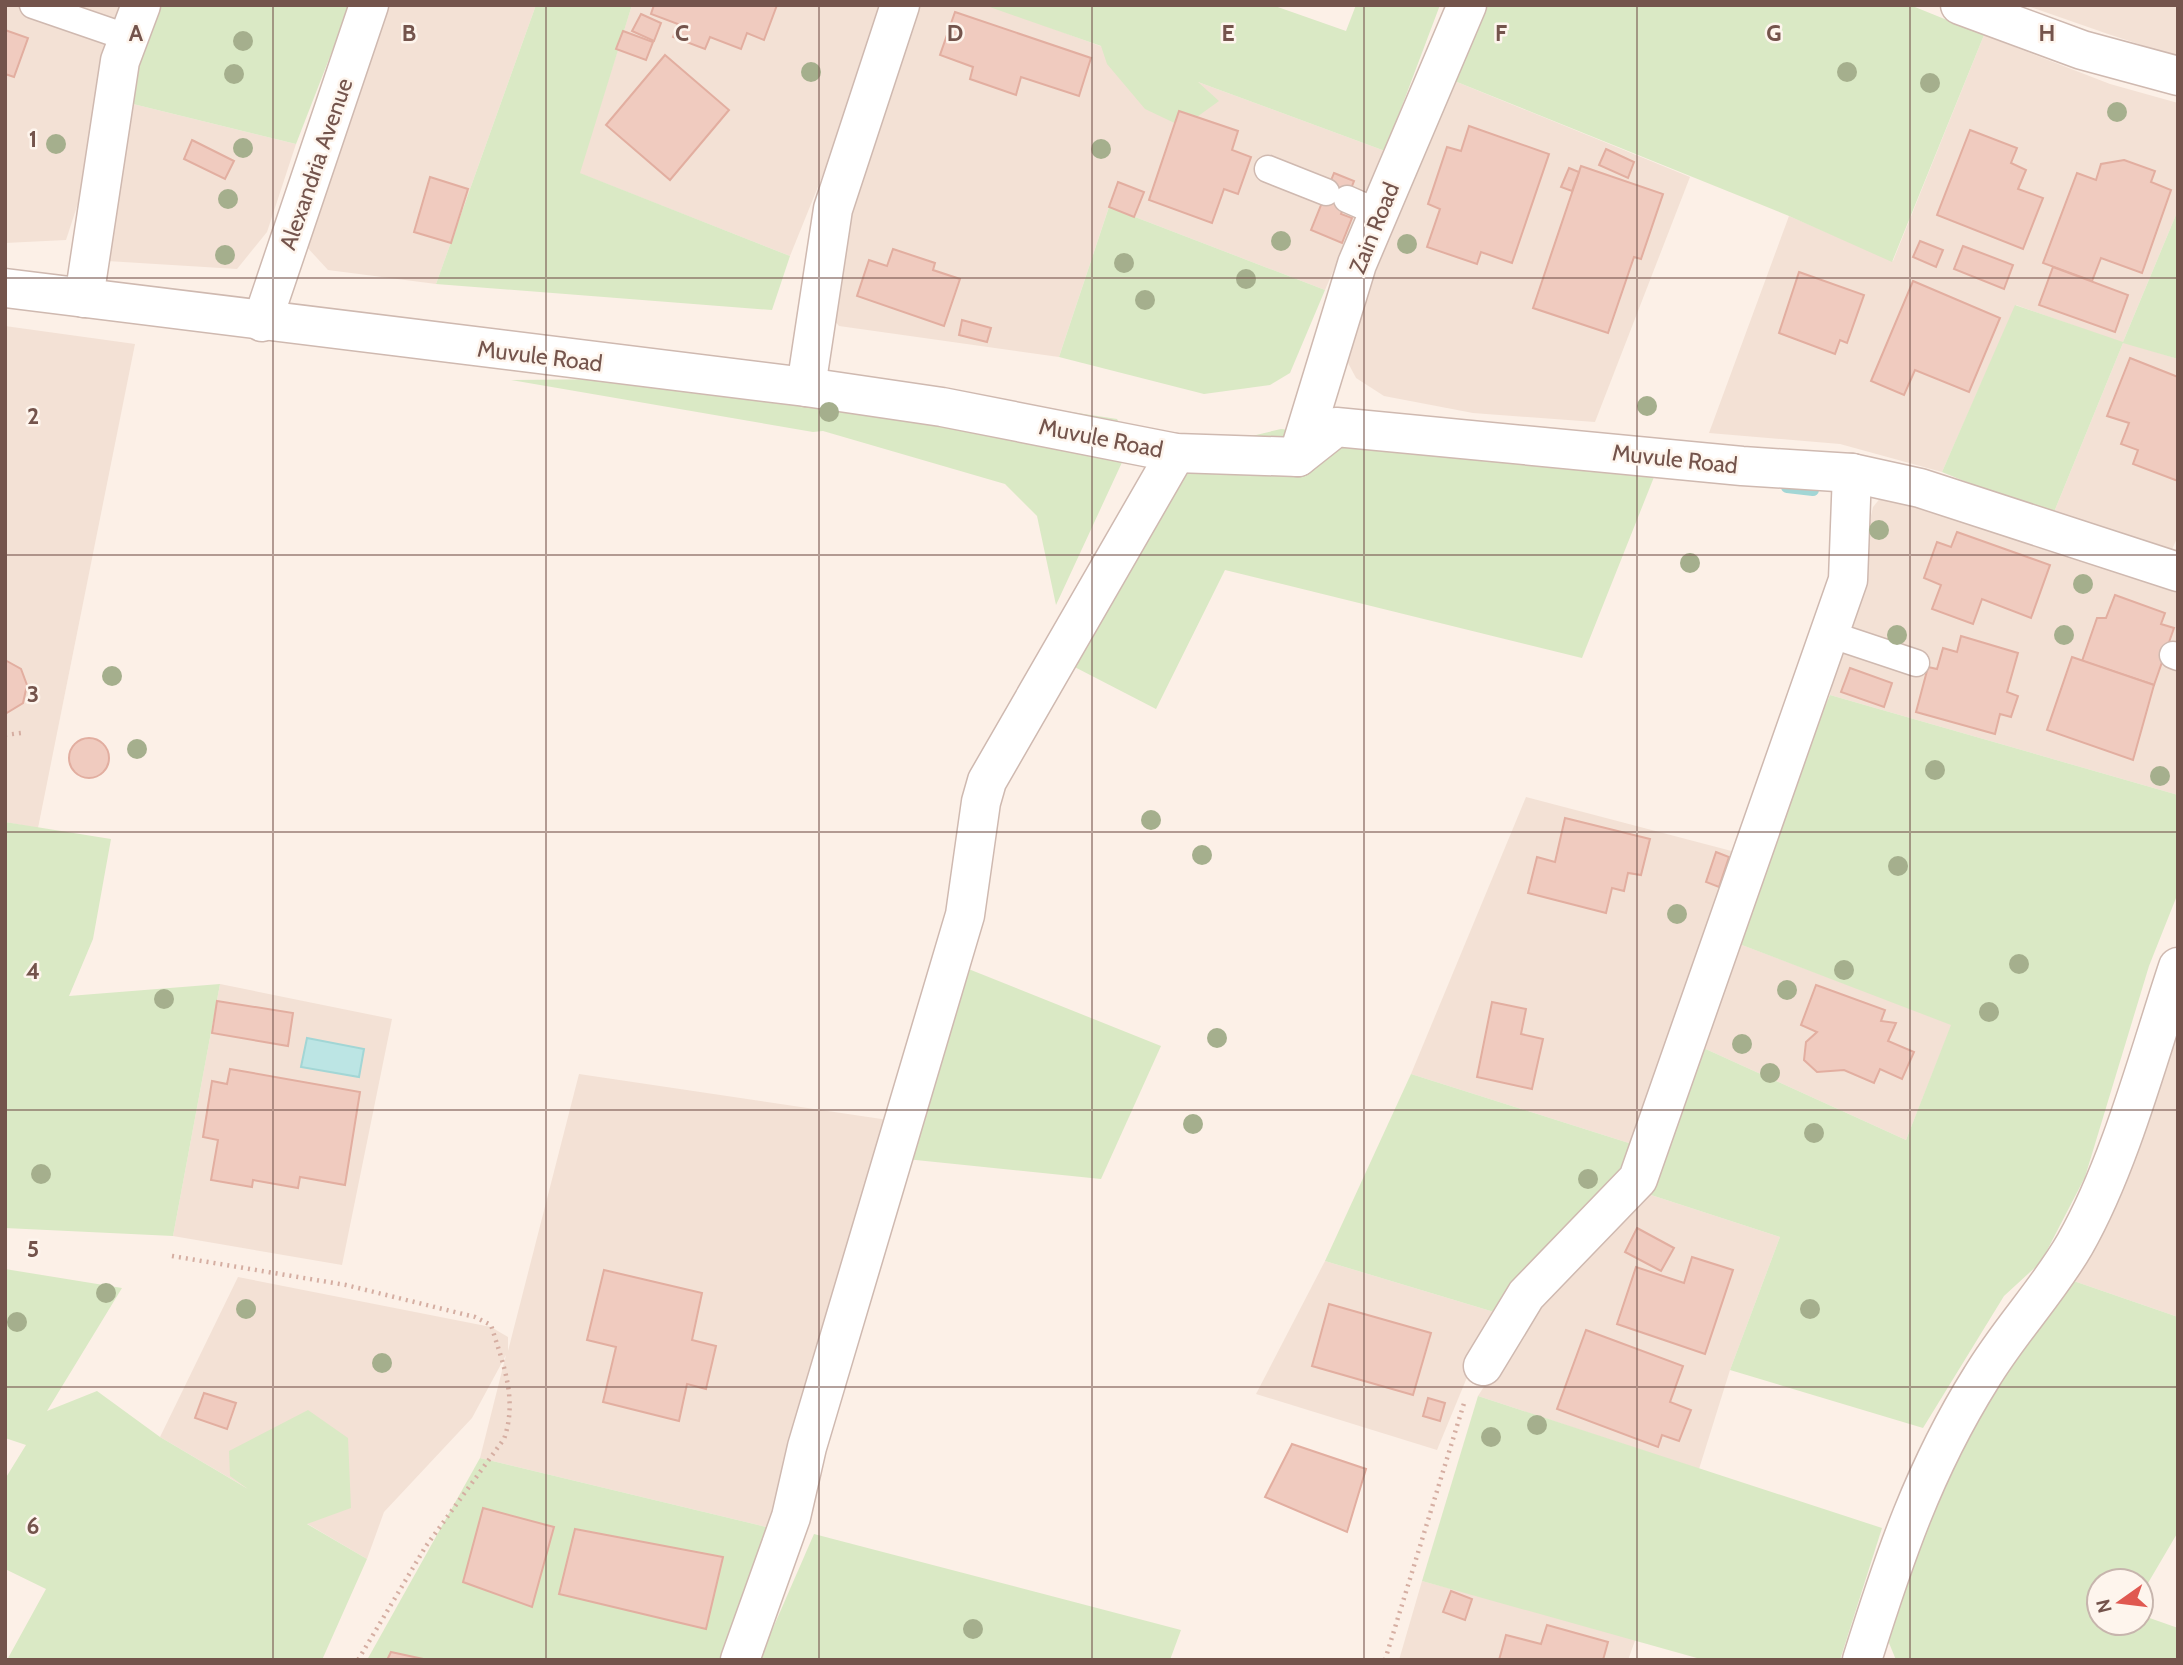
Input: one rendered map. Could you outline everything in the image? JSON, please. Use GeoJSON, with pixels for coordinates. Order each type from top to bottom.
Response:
{"type":"FeatureCollection","features":[{"type":"Feature","properties":{"kind":"street","name":"Alexandria Avenue"},"geometry":{"type":"LineString","coordinates":[[262,322],[369,5]]}},
{"type":"Feature","properties":{"kind":"street"},"geometry":{"type":"LineString","coordinates":[[806,387],[833,209],[900,5]]}},
{"type":"Feature","properties":{"kind":"street","name":"Zain Road"},"geometry":{"type":"LineString","coordinates":[[1298,457],[1357,264],[1351,202],[1467,5]]}},
{"type":"Feature","properties":{"kind":"street"},"geometry":{"type":"LineString","coordinates":[[1960,5],[2082,50],[2178,76]]}},
{"type":"Feature","properties":{"kind":"street"},"geometry":{"type":"LineString","coordinates":[[84,298],[120,61],[135,21]]}},
{"type":"Feature","properties":{"kind":"street","name":"Muvule Road"},"geometry":{"type":"LineString","coordinates":[[5,288],[262,322],[806,387],[942,407],[1176,453],[1298,457],[1336,427],[1742,466],[1852,473],[1920,488],[2178,572]]}},
{"type":"Feature","properties":{"kind":"street"},"geometry":{"type":"LineString","coordinates":[[740,1660],[791,1517],[807,1447],[935,1022],[965,915],[981,802],[987,781],[1176,453]]}},
{"type":"Feature","properties":{"kind":"street"},"geometry":{"type":"LineString","coordinates":[[1483,1366],[1526,1295],[1639,1179],[1847,580],[1852,473]]}},
{"type":"Feature","properties":{"kind":"street"},"geometry":{"type":"LineString","coordinates":[[1862,1660],[1890,1571],[1933,1461],[2000,1348],[2055,1275],[2095,1205],[2178,967]]}},
{"type":"Feature","properties":{"kind":"lane"},"geometry":{"type":"LineString","coordinates":[[33,5],[135,21]]}},
{"type":"Feature","properties":{"kind":"lane"},"geometry":{"type":"LineString","coordinates":[[1268,169],[1351,202]]}},
{"type":"Feature","properties":{"kind":"lane"},"geometry":{"type":"LineString","coordinates":[[1829,634],[1916,663]]}},
{"type":"Feature","properties":{"kind":"path"},"geometry":{"type":"LineString","coordinates":[[5,735],[21,733]]}},
{"type":"Feature","properties":{"kind":"path"},"geometry":{"type":"LineString","coordinates":[[172,1256],[346,1285],[475,1317],[491,1325],[508,1380],[511,1400],[510,1421],[504,1439],[426,1546],[358,1660]]}},
{"type":"Feature","properties":{"kind":"path"},"geometry":{"type":"LineString","coordinates":[[1385,1660],[1469,1387],[1483,1366]]}},
{"type":"Feature","properties":{"kind":"shaded area"},"geometry":{"type":"Polygon","coordinates":[[[5,5],[129,5],[98,142],[66,240],[5,243],[5,5]]]}},
{"type":"Feature","properties":{"kind":"shaded area"},"geometry":{"type":"Polygon","coordinates":[[[383,5],[536,5],[436,284],[328,270],[305,245],[383,5]]]}},
{"type":"Feature","properties":{"kind":"shaded area"},"geometry":{"type":"Polygon","coordinates":[[[632,5],[884,5],[849,110],[790,256],[579,173],[632,5]]]}},
{"type":"Feature","properties":{"kind":"shaded area"},"geometry":{"type":"Polygon","coordinates":[[[913,5],[989,5],[1385,151],[1325,290],[1109,207],[1059,357],[839,326],[823,307],[913,5]]]}},
{"type":"Feature","properties":{"kind":"shaded area"},"geometry":{"type":"Polygon","coordinates":[[[2025,5],[2178,5],[2178,57],[2108,34],[2025,5]]]}},
{"type":"Feature","properties":{"kind":"shaded area"},"geometry":{"type":"Polygon","coordinates":[[[1984,35],[2110,84],[2178,103],[2178,210],[2123,342],[2178,359],[2178,536],[2170,554],[2052,517],[2123,343],[2016,305],[1942,472],[1840,444],[1709,433],[1789,216],[1893,261],[1984,35]]]}},
{"type":"Feature","properties":{"kind":"shaded area"},"geometry":{"type":"Polygon","coordinates":[[[1452,80],[1690,177],[1595,422],[1473,413],[1384,396],[1356,378],[1347,361],[1348,337],[1452,80]]]}},
{"type":"Feature","properties":{"kind":"shaded area"},"geometry":{"type":"Polygon","coordinates":[[[125,102],[296,144],[267,232],[237,269],[107,261],[125,102]]]}},
{"type":"Feature","properties":{"kind":"shaded area"},"geometry":{"type":"Polygon","coordinates":[[[5,326],[135,344],[38,828],[5,822],[5,326]]]}},
{"type":"Feature","properties":{"kind":"shaded area"},"geometry":{"type":"Polygon","coordinates":[[[1886,491],[1904,492],[2069,557],[2178,590],[2178,795],[1830,695],[1873,507],[1886,491]]]}},
{"type":"Feature","properties":{"kind":"shaded area"},"geometry":{"type":"Polygon","coordinates":[[[1526,797],[1743,854],[1635,1145],[1411,1074],[1526,797]]]}},
{"type":"Feature","properties":{"kind":"shaded area"},"geometry":{"type":"Polygon","coordinates":[[[1734,942],[1952,1024],[1906,1140],[1699,1046],[1734,942]]]}},
{"type":"Feature","properties":{"kind":"shaded area"},"geometry":{"type":"Polygon","coordinates":[[[220,984],[392,1019],[342,1265],[173,1236],[220,984]]]}},
{"type":"Feature","properties":{"kind":"shaded area"},"geometry":{"type":"Polygon","coordinates":[[[2178,1004],[2178,1317],[2065,1278],[2178,1004]]]}},
{"type":"Feature","properties":{"kind":"shaded area"},"geometry":{"type":"Polygon","coordinates":[[[579,1074],[895,1121],[779,1530],[480,1458],[506,1355],[472,1418],[384,1512],[367,1559],[160,1437],[238,1277],[491,1327],[508,1337],[508,1351],[579,1074]]]}},
{"type":"Feature","properties":{"kind":"shaded area"},"geometry":{"type":"Polygon","coordinates":[[[1645,1193],[1780,1237],[1730,1370],[1699,1469],[1478,1396],[1538,1302],[1645,1193]]]}},
{"type":"Feature","properties":{"kind":"shaded area"},"geometry":{"type":"Polygon","coordinates":[[[1325,1261],[1494,1312],[1437,1450],[1256,1394],[1325,1261]]]}},
{"type":"Feature","properties":{"kind":"shaded area"},"geometry":{"type":"Polygon","coordinates":[[[1422,1581],[1636,1638],[1628,1660],[1399,1660],[1422,1581]]]}},
{"type":"Feature","properties":{"kind":"green space"},"geometry":{"type":"Polygon","coordinates":[[[149,5],[350,5],[296,144],[125,102],[149,5]]]}},
{"type":"Feature","properties":{"kind":"green space"},"geometry":{"type":"Polygon","coordinates":[[[536,5],[632,5],[580,173],[790,256],[772,310],[436,284],[536,5]]]}},
{"type":"Feature","properties":{"kind":"green space"},"geometry":{"type":"Polygon","coordinates":[[[984,5],[1272,5],[1346,31],[1356,5],[1440,5],[1385,151],[1198,82],[1219,101],[1183,127],[1145,109],[1107,64],[1101,46],[984,5]]]}},
{"type":"Feature","properties":{"kind":"green space"},"geometry":{"type":"Polygon","coordinates":[[[1484,5],[1910,5],[1984,35],[1892,262],[1789,216],[1452,80],[1484,5]]]}},
{"type":"Feature","properties":{"kind":"green space"},"geometry":{"type":"Polygon","coordinates":[[[1109,207],[1325,290],[1290,373],[1270,385],[1204,394],[1059,357],[1109,207]]]}},
{"type":"Feature","properties":{"kind":"green space"},"geometry":{"type":"Polygon","coordinates":[[[2178,210],[2178,359],[2123,343],[2052,517],[1942,472],[2015,305],[2123,342],[2178,210]]]}},
{"type":"Feature","properties":{"kind":"green space"},"geometry":{"type":"Polygon","coordinates":[[[843,377],[1117,419],[1131,443],[1056,605],[1037,516],[1005,484],[823,431],[813,432],[511,380],[843,377]]]}},
{"type":"Feature","properties":{"kind":"green space"},"geometry":{"type":"Polygon","coordinates":[[[1281,429],[1656,472],[1582,658],[1225,570],[1156,709],[1063,661],[1147,479],[1218,444],[1281,429]]]}},
{"type":"Feature","properties":{"kind":"green space"},"geometry":{"type":"Polygon","coordinates":[[[1830,695],[2178,795],[2178,893],[2149,966],[2085,1177],[2041,1262],[2004,1296],[1923,1428],[1730,1370],[1780,1237],[1645,1193],[1699,1046],[1906,1140],[1951,1025],[1734,942],[1796,772],[1830,695]]]}},
{"type":"Feature","properties":{"kind":"green space"},"geometry":{"type":"Polygon","coordinates":[[[5,822],[111,839],[93,939],[69,996],[220,984],[173,1236],[5,1228],[5,822]]]}},
{"type":"Feature","properties":{"kind":"green space"},"geometry":{"type":"Polygon","coordinates":[[[966,968],[1161,1046],[1101,1179],[906,1159],[966,968]]]}},
{"type":"Feature","properties":{"kind":"green space"},"geometry":{"type":"Polygon","coordinates":[[[1411,1074],[1635,1145],[1616,1175],[1494,1312],[1325,1261],[1411,1074]]]}},
{"type":"Feature","properties":{"kind":"green space"},"geometry":{"type":"Polygon","coordinates":[[[5,1269],[122,1288],[47,1411],[97,1391],[160,1437],[248,1489],[230,1476],[229,1451],[308,1410],[348,1438],[351,1508],[307,1524],[367,1559],[322,1660],[7,1660],[46,1589],[5,1569],[5,1479],[26,1445],[5,1438],[5,1269]]]}},
{"type":"Feature","properties":{"kind":"green space"},"geometry":{"type":"Polygon","coordinates":[[[2065,1278],[2178,1317],[2178,1532],[2155,1571],[2155,1567],[2085,1567],[2085,1637],[2155,1637],[2155,1620],[2178,1628],[2178,1660],[1896,1660],[1880,1621],[1946,1449],[2065,1278]]]}},
{"type":"Feature","properties":{"kind":"green space"},"geometry":{"type":"Polygon","coordinates":[[[1478,1396],[1882,1528],[1840,1660],[1704,1660],[1422,1581],[1478,1396]]]}},
{"type":"Feature","properties":{"kind":"green space"},"geometry":{"type":"Polygon","coordinates":[[[480,1458],[779,1530],[729,1660],[367,1660],[480,1458]]]}},
{"type":"Feature","properties":{"kind":"green space"},"geometry":{"type":"Polygon","coordinates":[[[814,1534],[1181,1630],[1170,1660],[759,1660],[814,1534]]]}},
{"type":"Feature","properties":{"kind":"water"},"geometry":{"type":"Polygon","coordinates":[[[307,1038],[364,1049],[359,1077],[301,1067],[307,1038]]]}},
{"type":"Feature","properties":{"kind":"building"},"geometry":{"type":"Polygon","coordinates":[[[654,5],[777,5],[764,40],[747,33],[741,49],[710,37],[705,49],[673,37],[678,24],[651,14],[654,5]]]}},
{"type":"Feature","properties":{"kind":"building"},"geometry":{"type":"Polygon","coordinates":[[[955,12],[1091,58],[1079,96],[1021,77],[1016,95],[970,79],[973,67],[940,55],[955,12]]]}},
{"type":"Feature","properties":{"kind":"building"},"geometry":{"type":"Polygon","coordinates":[[[641,14],[661,23],[654,41],[632,31],[641,14]]]}},
{"type":"Feature","properties":{"kind":"building"},"geometry":{"type":"Polygon","coordinates":[[[5,30],[28,38],[14,77],[5,74],[5,30]]]}},
{"type":"Feature","properties":{"kind":"building"},"geometry":{"type":"Polygon","coordinates":[[[623,31],[653,42],[646,60],[616,49],[623,31]]]}},
{"type":"Feature","properties":{"kind":"building"},"geometry":{"type":"Polygon","coordinates":[[[665,55],[729,110],[670,180],[606,125],[665,55]]]}},
{"type":"Feature","properties":{"kind":"building"},"geometry":{"type":"Polygon","coordinates":[[[1179,111],[1238,131],[1232,150],[1251,157],[1238,194],[1224,189],[1212,223],[1149,200],[1179,111]]]}},
{"type":"Feature","properties":{"kind":"building"},"geometry":{"type":"Polygon","coordinates":[[[1469,126],[1549,154],[1512,263],[1481,252],[1477,264],[1427,247],[1440,209],[1428,204],[1447,147],[1461,151],[1469,126]]]}},
{"type":"Feature","properties":{"kind":"building"},"geometry":{"type":"Polygon","coordinates":[[[1970,130],[2017,148],[2011,163],[2026,170],[2018,189],[2043,198],[2023,249],[1937,215],[1970,130]]]}},
{"type":"Feature","properties":{"kind":"building"},"geometry":{"type":"Polygon","coordinates":[[[192,140],[234,161],[225,179],[184,159],[192,140]]]}},
{"type":"Feature","properties":{"kind":"building"},"geometry":{"type":"Polygon","coordinates":[[[1606,149],[1634,162],[1628,178],[1599,165],[1606,149]]]}},
{"type":"Feature","properties":{"kind":"building"},"geometry":{"type":"Polygon","coordinates":[[[2124,160],[2155,171],[2151,182],[2171,190],[2142,273],[2101,258],[2092,281],[2043,263],[2077,173],[2096,180],[2101,164],[2124,160]]]}},
{"type":"Feature","properties":{"kind":"building"},"geometry":{"type":"Polygon","coordinates":[[[1581,166],[1663,194],[1641,259],[1634,257],[1608,333],[1533,308],[1581,166]]]}},
{"type":"Feature","properties":{"kind":"building"},"geometry":{"type":"Polygon","coordinates":[[[1569,168],[1579,172],[1572,191],[1561,187],[1569,168]]]}},
{"type":"Feature","properties":{"kind":"building"},"geometry":{"type":"Polygon","coordinates":[[[1334,173],[1354,181],[1341,214],[1352,218],[1342,243],[1311,230],[1334,173]]]}},
{"type":"Feature","properties":{"kind":"building"},"geometry":{"type":"Polygon","coordinates":[[[430,177],[468,189],[451,243],[414,232],[430,177]]]}},
{"type":"Feature","properties":{"kind":"building"},"geometry":{"type":"Polygon","coordinates":[[[1118,182],[1144,192],[1134,217],[1109,207],[1118,182]]]}},
{"type":"Feature","properties":{"kind":"building"},"geometry":{"type":"Polygon","coordinates":[[[1920,241],[1943,250],[1936,267],[1913,257],[1920,241]]]}},
{"type":"Feature","properties":{"kind":"building"},"geometry":{"type":"Polygon","coordinates":[[[1963,246],[2013,265],[2004,289],[1954,269],[1963,246]]]}},
{"type":"Feature","properties":{"kind":"building"},"geometry":{"type":"Polygon","coordinates":[[[893,249],[935,263],[933,270],[960,279],[944,326],[857,296],[869,260],[887,266],[893,249]]]}},
{"type":"Feature","properties":{"kind":"building"},"geometry":{"type":"Polygon","coordinates":[[[2053,267],[2128,295],[2115,332],[2039,305],[2053,267]]]}},
{"type":"Feature","properties":{"kind":"building"},"geometry":{"type":"Polygon","coordinates":[[[1799,272],[1864,295],[1847,343],[1840,340],[1835,354],[1779,333],[1799,272]]]}},
{"type":"Feature","properties":{"kind":"building"},"geometry":{"type":"Polygon","coordinates":[[[1913,281],[2000,318],[1969,392],[1915,370],[1904,395],[1871,381],[1913,281]]]}},
{"type":"Feature","properties":{"kind":"building"},"geometry":{"type":"Polygon","coordinates":[[[962,320],[991,328],[987,342],[959,335],[962,320]]]}},
{"type":"Feature","properties":{"kind":"building"},"geometry":{"type":"Polygon","coordinates":[[[2130,358],[2178,377],[2178,481],[2133,464],[2138,450],[2121,444],[2129,423],[2107,416],[2130,358]]]}},
{"type":"Feature","properties":{"kind":"building"},"geometry":{"type":"Polygon","coordinates":[[[1957,532],[2050,565],[2031,618],[1982,599],[1973,624],[1932,609],[1941,585],[1924,578],[1937,542],[1951,547],[1957,532]]]}},
{"type":"Feature","properties":{"kind":"building"},"geometry":{"type":"Polygon","coordinates":[[[2115,595],[2165,613],[2161,624],[2174,628],[2154,685],[2082,661],[2097,618],[2106,618],[2115,595]]]}},
{"type":"Feature","properties":{"kind":"building"},"geometry":{"type":"Polygon","coordinates":[[[1961,636],[2018,653],[2007,692],[2018,696],[2011,717],[2000,714],[1995,734],[1916,712],[1928,667],[1937,669],[1943,648],[1957,652],[1961,636]]]}},
{"type":"Feature","properties":{"kind":"building"},"geometry":{"type":"Polygon","coordinates":[[[2072,657],[2154,685],[2133,760],[2047,730],[2072,657]]]}},
{"type":"Feature","properties":{"kind":"building"},"geometry":{"type":"Polygon","coordinates":[[[5,660],[21,669],[27,685],[23,703],[5,714],[5,660]]]}},
{"type":"Feature","properties":{"kind":"building"},"geometry":{"type":"Polygon","coordinates":[[[1850,668],[1892,683],[1884,707],[1841,692],[1850,668]]]}},
{"type":"Feature","properties":{"kind":"building"},"geometry":{"type":"Polygon","coordinates":[[[89,738],[103,744],[109,758],[103,772],[89,778],[75,772],[69,758],[75,744],[89,738]]]}},
{"type":"Feature","properties":{"kind":"building"},"geometry":{"type":"Polygon","coordinates":[[[1565,818],[1650,839],[1641,875],[1628,873],[1624,891],[1612,888],[1606,913],[1528,893],[1537,857],[1555,862],[1565,818]]]}},
{"type":"Feature","properties":{"kind":"building"},"geometry":{"type":"Polygon","coordinates":[[[1716,852],[1729,857],[1719,887],[1706,882],[1716,852]]]}},
{"type":"Feature","properties":{"kind":"building"},"geometry":{"type":"Polygon","coordinates":[[[1816,985],[1885,1010],[1881,1021],[1896,1023],[1888,1041],[1914,1052],[1902,1079],[1880,1069],[1874,1083],[1844,1070],[1817,1072],[1804,1060],[1806,1042],[1817,1032],[1801,1025],[1816,985]]]}},
{"type":"Feature","properties":{"kind":"building"},"geometry":{"type":"Polygon","coordinates":[[[217,1001],[293,1013],[288,1046],[212,1033],[217,1001]]]}},
{"type":"Feature","properties":{"kind":"building"},"geometry":{"type":"Polygon","coordinates":[[[1492,1002],[1526,1009],[1521,1034],[1543,1039],[1532,1089],[1477,1077],[1492,1002]]]}},
{"type":"Feature","properties":{"kind":"building"},"geometry":{"type":"Polygon","coordinates":[[[230,1069],[360,1092],[345,1185],[300,1177],[298,1188],[253,1180],[252,1187],[211,1180],[218,1140],[203,1137],[212,1081],[227,1084],[230,1069]]]}},
{"type":"Feature","properties":{"kind":"building"},"geometry":{"type":"Polygon","coordinates":[[[1637,1228],[1674,1248],[1661,1271],[1625,1252],[1637,1228]]]}},
{"type":"Feature","properties":{"kind":"building"},"geometry":{"type":"Polygon","coordinates":[[[1692,1257],[1733,1270],[1705,1354],[1617,1324],[1636,1267],[1684,1283],[1692,1257]]]}},
{"type":"Feature","properties":{"kind":"building"},"geometry":{"type":"Polygon","coordinates":[[[604,1270],[702,1293],[692,1340],[716,1346],[706,1389],[687,1384],[679,1421],[603,1402],[616,1347],[587,1340],[604,1270]]]}},
{"type":"Feature","properties":{"kind":"building"},"geometry":{"type":"Polygon","coordinates":[[[1329,1304],[1431,1333],[1413,1395],[1312,1366],[1329,1304]]]}},
{"type":"Feature","properties":{"kind":"building"},"geometry":{"type":"Polygon","coordinates":[[[1586,1330],[1683,1366],[1670,1402],[1691,1410],[1679,1441],[1662,1435],[1658,1447],[1557,1409],[1586,1330]]]}},
{"type":"Feature","properties":{"kind":"building"},"geometry":{"type":"Polygon","coordinates":[[[204,1393],[236,1403],[227,1429],[195,1418],[204,1393]]]}},
{"type":"Feature","properties":{"kind":"building"},"geometry":{"type":"Polygon","coordinates":[[[1428,1398],[1445,1403],[1440,1421],[1423,1416],[1428,1398]]]}},
{"type":"Feature","properties":{"kind":"building"},"geometry":{"type":"Polygon","coordinates":[[[1292,1444],[1366,1469],[1347,1532],[1265,1497],[1292,1444]]]}},
{"type":"Feature","properties":{"kind":"building"},"geometry":{"type":"Polygon","coordinates":[[[483,1508],[554,1527],[532,1607],[463,1582],[483,1508]]]}},
{"type":"Feature","properties":{"kind":"building"},"geometry":{"type":"Polygon","coordinates":[[[575,1529],[723,1557],[706,1629],[559,1594],[575,1529]]]}},
{"type":"Feature","properties":{"kind":"building"},"geometry":{"type":"Polygon","coordinates":[[[1451,1591],[1472,1599],[1465,1620],[1443,1612],[1451,1591]]]}},
{"type":"Feature","properties":{"kind":"building"},"geometry":{"type":"Polygon","coordinates":[[[1547,1625],[1608,1642],[1603,1660],[1499,1660],[1506,1635],[1541,1644],[1547,1625]]]}},
{"type":"Feature","properties":{"kind":"building"},"geometry":{"type":"Polygon","coordinates":[[[391,1652],[428,1660],[387,1660],[391,1652]]]}},
{"type":"Feature","properties":{"kind":"waterway"},"geometry":{"type":"LineString","coordinates":[[1787,487],[1813,490]]}}]}
